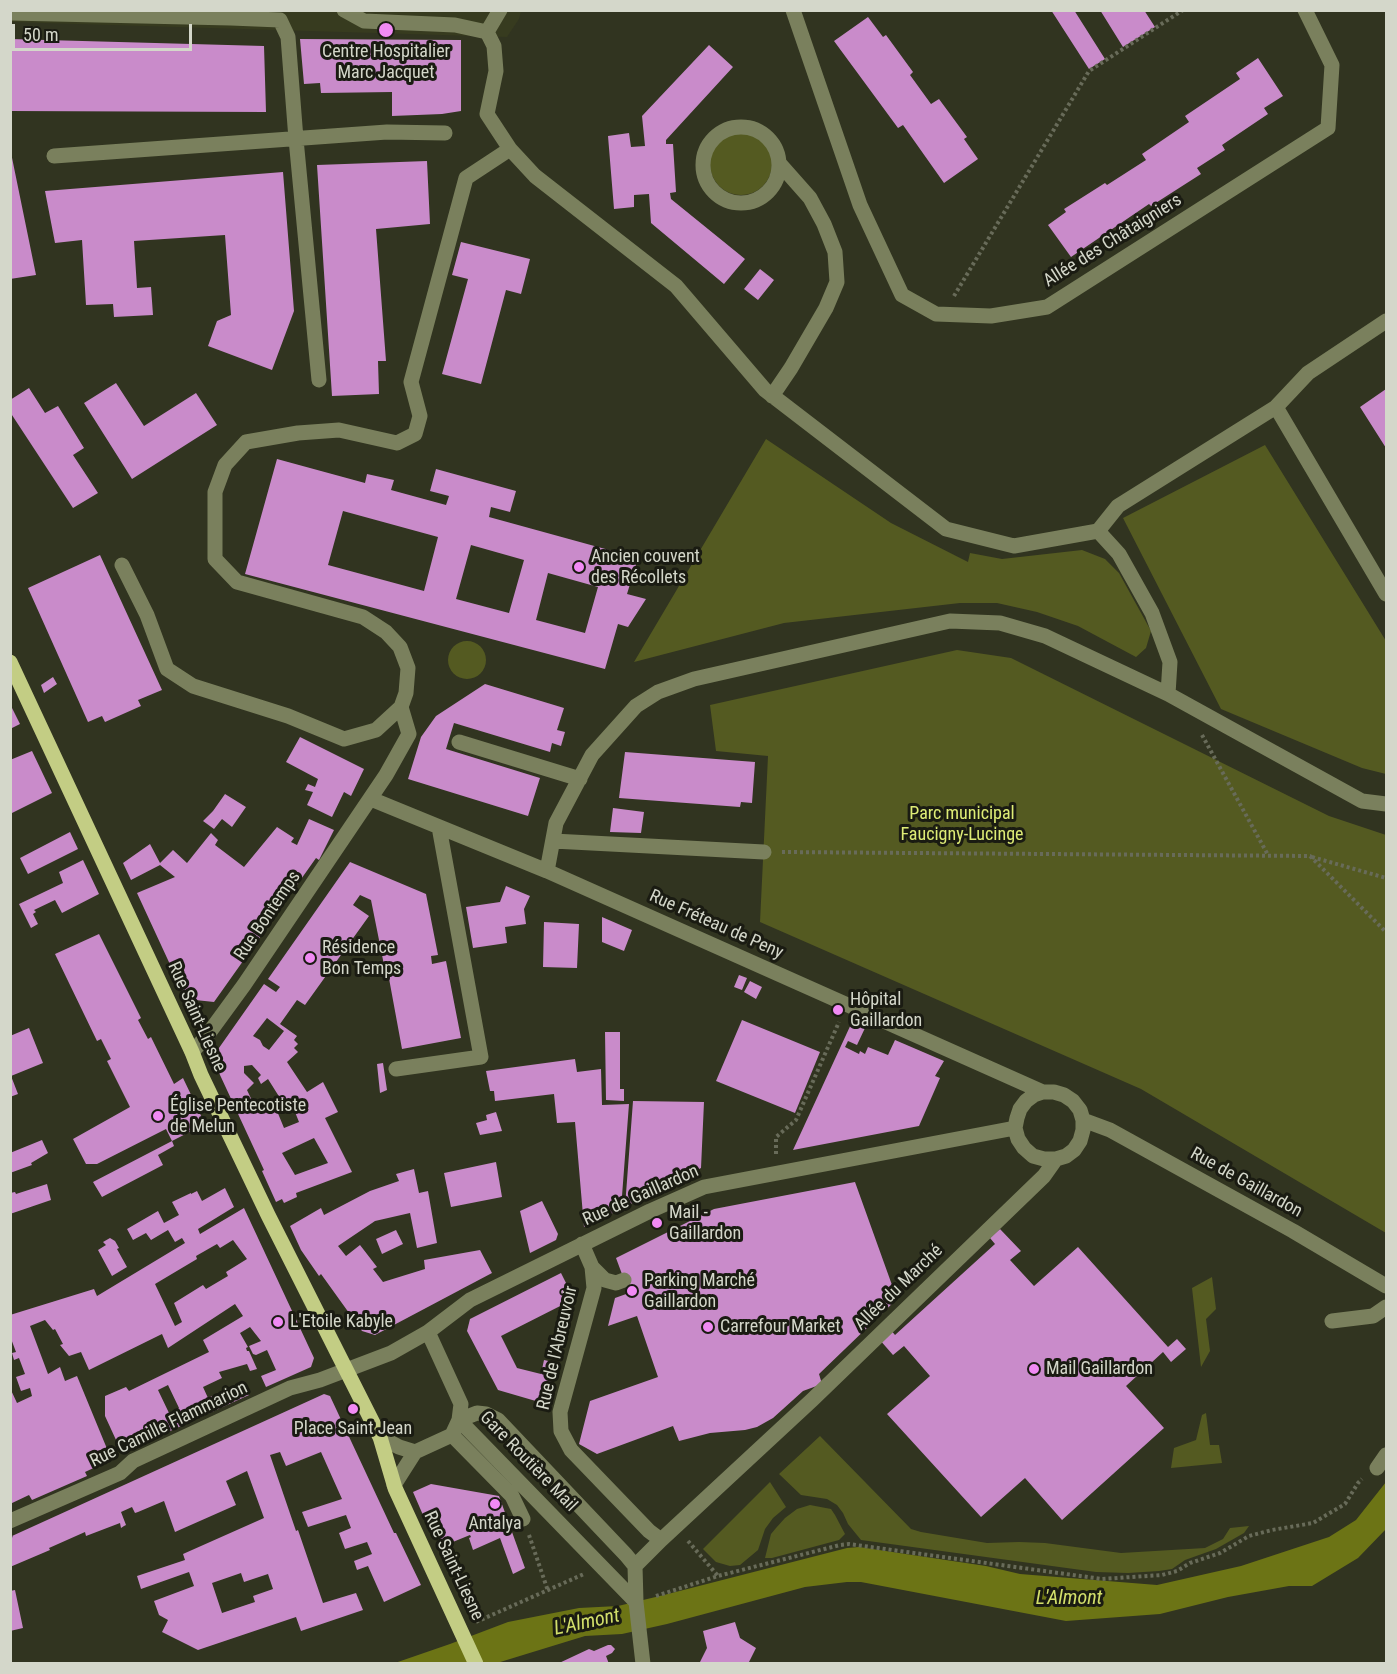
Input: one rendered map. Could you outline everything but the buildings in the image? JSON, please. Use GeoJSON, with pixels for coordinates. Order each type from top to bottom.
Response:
{"type":"FeatureCollection","features":[{"type":"Feature","properties":{"kind":"main road","name":"Rue Saint-Liesne"},"geometry":{"type":"LineString","coordinates":[[10,662],[201,1075],[268,1215],[380,1437],[394,1485],[476,1664]]}},
{"type":"Feature","properties":{"kind":"street"},"geometry":{"type":"LineString","coordinates":[[344,10],[364,21],[455,25],[487,32]]}},
{"type":"Feature","properties":{"kind":"street"},"geometry":{"type":"LineString","coordinates":[[487,32],[500,10]]}},
{"type":"Feature","properties":{"kind":"street","name":"Allée des Châtaigniers"},"geometry":{"type":"LineString","coordinates":[[793,10],[860,205],[902,295],[936,314],[990,316],[1047,307],[1328,128],[1332,65],[1305,10]]}},
{"type":"Feature","properties":{"kind":"street"},"geometry":{"type":"LineString","coordinates":[[10,13],[234,14],[280,20],[288,37],[319,380]]}},
{"type":"Feature","properties":{"kind":"street"},"geometry":{"type":"LineString","coordinates":[[487,32],[494,46],[496,71],[487,114],[510,149],[535,176],[676,286],[772,396],[946,529],[1014,546],[1098,531],[1118,506],[1276,407],[1308,373],[1386,321]]}},
{"type":"Feature","properties":{"kind":"street"},"geometry":{"type":"LineString","coordinates":[[772,396],[826,308],[837,282],[835,252],[825,224],[810,198],[779,163],[776,148],[759,131],[748,127],[724,130],[707,147],[703,158],[703,170],[710,187],[722,199],[734,203],[757,200],[768,193],[775,184],[779,163]]}},
{"type":"Feature","properties":{"kind":"street"},"geometry":{"type":"LineString","coordinates":[[54,156],[387,132],[445,133]]}},
{"type":"Feature","properties":{"kind":"street"},"geometry":{"type":"LineString","coordinates":[[122,565],[147,615],[167,669],[193,686],[288,716],[344,739],[376,730],[401,707],[406,693],[408,668],[400,647],[386,632],[363,617],[237,582],[215,559],[215,492],[225,465],[246,442],[298,433],[339,430],[397,443],[416,434],[420,416],[411,382],[466,178],[510,149]]}},
{"type":"Feature","properties":{"kind":"street"},"geometry":{"type":"LineString","coordinates":[[1276,407],[1386,594]]}},
{"type":"Feature","properties":{"kind":"street"},"geometry":{"type":"LineString","coordinates":[[1098,531],[1119,554],[1152,613],[1170,662],[1168,694]]}},
{"type":"Feature","properties":{"kind":"street"},"geometry":{"type":"LineString","coordinates":[[547,871],[556,823],[592,755],[636,706],[658,692],[694,679],[950,621],[1000,623],[1045,636],[1168,694],[1362,801],[1386,804]]}},
{"type":"Feature","properties":{"kind":"street","name":"Rue Bontemps"},"geometry":{"type":"LineString","coordinates":[[192,1052],[206,1037],[244,985],[388,773],[409,734],[401,707]]}},
{"type":"Feature","properties":{"kind":"street"},"geometry":{"type":"LineString","coordinates":[[459,742],[580,779]]}},
{"type":"Feature","properties":{"kind":"street","name":"Rue Fréteau de Peny"},"geometry":{"type":"LineString","coordinates":[[371,799],[547,871],[1043,1092]]}},
{"type":"Feature","properties":{"kind":"street"},"geometry":{"type":"LineString","coordinates":[[396,1070],[481,1057],[439,827]]}},
{"type":"Feature","properties":{"kind":"street"},"geometry":{"type":"LineString","coordinates":[[553,841],[764,852]]}},
{"type":"Feature","properties":{"kind":"street"},"geometry":{"type":"LineString","coordinates":[[1043,1092],[1064,1095],[1073,1101],[1080,1110],[1083,1120],[1080,1141],[1074,1150],[1056,1159],[1033,1156],[1018,1139],[1016,1128],[1020,1109],[1034,1095],[1043,1092]]}},
{"type":"Feature","properties":{"kind":"street","name":"Rue de Gaillardon"},"geometry":{"type":"LineString","coordinates":[[1083,1120],[1110,1130],[1263,1214],[1386,1286]]}},
{"type":"Feature","properties":{"kind":"street","name":"Rue de Gaillardon"},"geometry":{"type":"LineString","coordinates":[[346,1370],[391,1353],[428,1332],[470,1300],[704,1187],[1016,1128]]}},
{"type":"Feature","properties":{"kind":"street","name":"Allée du Marché"},"geometry":{"type":"LineString","coordinates":[[661,1540],[932,1285],[1044,1176],[1056,1159]]}},
{"type":"Feature","properties":{"kind":"street","name":"Rue de l'Abreuvoir"},"geometry":{"type":"LineString","coordinates":[[582,1244],[592,1267],[594,1288],[560,1412],[561,1431],[571,1450],[649,1531],[661,1540]]}},
{"type":"Feature","properties":{"kind":"street"},"geometry":{"type":"LineString","coordinates":[[592,1267],[605,1280],[616,1283],[624,1280]]}},
{"type":"Feature","properties":{"kind":"street"},"geometry":{"type":"LineString","coordinates":[[1332,1321],[1373,1316],[1386,1307]]}},
{"type":"Feature","properties":{"kind":"street"},"geometry":{"type":"LineString","coordinates":[[394,1485],[415,1452],[452,1435],[459,1420],[461,1404],[428,1332]]}},
{"type":"Feature","properties":{"kind":"street","name":"Rue Camille Flammarion"},"geometry":{"type":"LineString","coordinates":[[10,1521],[120,1473],[133,1461],[290,1388],[346,1370]]}},
{"type":"Feature","properties":{"kind":"street","name":"Gare Routière Mail"},"geometry":{"type":"LineString","coordinates":[[635,1566],[498,1420],[486,1414],[477,1413],[459,1420],[636,1602]]}},
{"type":"Feature","properties":{"kind":"street"},"geometry":{"type":"LineString","coordinates":[[452,1435],[512,1496],[523,1519]]}},
{"type":"Feature","properties":{"kind":"street"},"geometry":{"type":"LineString","coordinates":[[380,1437],[399,1448],[415,1452]]}},
{"type":"Feature","properties":{"kind":"street"},"geometry":{"type":"LineString","coordinates":[[1377,1468],[1386,1455]]}},
{"type":"Feature","properties":{"kind":"street"},"geometry":{"type":"LineString","coordinates":[[643,1664],[636,1602],[635,1566],[661,1540]]}},
{"type":"Feature","properties":{"kind":"path"},"geometry":{"type":"LineString","coordinates":[[953,315],[953,296],[1089,71],[1183,10]]}},
{"type":"Feature","properties":{"kind":"path"},"geometry":{"type":"LineString","coordinates":[[1200,732],[1268,856]]}},
{"type":"Feature","properties":{"kind":"path"},"geometry":{"type":"LineString","coordinates":[[764,852],[1310,856],[1386,878]]}},
{"type":"Feature","properties":{"kind":"path"},"geometry":{"type":"LineString","coordinates":[[1310,856],[1386,932]]}},
{"type":"Feature","properties":{"kind":"path"},"geometry":{"type":"LineString","coordinates":[[776,1172],[776,1137],[796,1120],[846,1004]]}},
{"type":"Feature","properties":{"kind":"path"},"geometry":{"type":"LineString","coordinates":[[636,1602],[718,1576],[849,1544],[1102,1579],[1162,1575],[1220,1553],[1249,1536],[1312,1523],[1345,1504],[1358,1483],[1377,1468]]}},
{"type":"Feature","properties":{"kind":"path"},"geometry":{"type":"LineString","coordinates":[[523,1519],[548,1591]]}},
{"type":"Feature","properties":{"kind":"path"},"geometry":{"type":"LineString","coordinates":[[698,1554],[718,1576]]}},
{"type":"Feature","properties":{"kind":"path"},"geometry":{"type":"LineString","coordinates":[[460,1628],[595,1569],[604,1577],[609,1572]]}},
{"type":"Feature","properties":{"kind":"shaded area","name":"Centre Hospitalier Marc Jacquet"},"geometry":{"type":"Polygon","coordinates":[[[11,10],[521,11],[519,19],[507,37],[11,22],[11,10]]]}},
{"type":"Feature","properties":{"kind":"green space"},"geometry":{"type":"Polygon","coordinates":[[[735,133],[747,133],[763,142],[770,152],[772,164],[770,176],[763,186],[747,195],[735,195],[724,190],[715,181],[710,170],[710,158],[715,147],[724,138],[735,133]]]}},
{"type":"Feature","properties":{"kind":"green space"},"geometry":{"type":"Polygon","coordinates":[[[766,439],[891,523],[968,562],[970,553],[1002,559],[1082,550],[1105,559],[1119,573],[1151,631],[1146,648],[1136,657],[1078,626],[1037,612],[997,603],[960,603],[784,623],[634,662],[766,439]]]}},
{"type":"Feature","properties":{"kind":"green space"},"geometry":{"type":"Polygon","coordinates":[[[1265,445],[1386,641],[1386,774],[1362,768],[1221,709],[1123,518],[1265,445]]]}},
{"type":"Feature","properties":{"kind":"green space"},"geometry":{"type":"Polygon","coordinates":[[[467,641],[474,642],[480,647],[485,653],[485,667],[480,673],[474,678],[467,679],[460,678],[454,673],[449,667],[448,660],[449,653],[454,647],[460,642],[467,641]]]}},
{"type":"Feature","properties":{"kind":"green space","name":"Parc municipal Faucigny-Lucinge"},"geometry":{"type":"Polygon","coordinates":[[[957,650],[1011,658],[1329,816],[1386,835],[1386,1233],[1141,1089],[760,922],[768,756],[716,751],[710,705],[957,650]]]}},
{"type":"Feature","properties":{"kind":"green space"},"geometry":{"type":"Polygon","coordinates":[[[1212,1277],[1216,1309],[1206,1319],[1210,1351],[1201,1367],[1192,1288],[1212,1277]]]}},
{"type":"Feature","properties":{"kind":"green space"},"geometry":{"type":"Polygon","coordinates":[[[1206,1413],[1210,1445],[1219,1445],[1222,1463],[1171,1468],[1174,1448],[1196,1440],[1202,1415],[1206,1413]]]}},
{"type":"Feature","properties":{"kind":"green space"},"geometry":{"type":"Polygon","coordinates":[[[820,1436],[911,1529],[921,1532],[987,1543],[1045,1543],[1121,1553],[1205,1548],[1223,1539],[1230,1528],[1249,1526],[1244,1533],[1216,1549],[1185,1560],[1172,1569],[1128,1573],[1096,1572],[861,1540],[837,1505],[827,1499],[801,1495],[779,1474],[820,1436]]]}},
{"type":"Feature","properties":{"kind":"green space"},"geometry":{"type":"Polygon","coordinates":[[[770,1482],[786,1507],[773,1518],[765,1529],[758,1550],[740,1565],[730,1566],[716,1562],[703,1549],[770,1482]]]}},
{"type":"Feature","properties":{"kind":"green space"},"geometry":{"type":"Polygon","coordinates":[[[810,1505],[831,1509],[845,1534],[839,1540],[765,1558],[771,1534],[776,1528],[797,1509],[810,1505]]]}},
{"type":"Feature","properties":{"kind":"water","name":"L'Almont"},"geometry":{"type":"Polygon","coordinates":[[[1386,1482],[1386,1529],[1358,1558],[1312,1586],[1289,1586],[1228,1597],[1160,1614],[1066,1621],[861,1582],[847,1582],[805,1587],[622,1634],[585,1636],[497,1663],[392,1664],[508,1622],[579,1608],[618,1606],[847,1548],[859,1547],[986,1566],[1020,1574],[1157,1585],[1241,1566],[1329,1537],[1356,1520],[1386,1482]]]}},
{"type":"Feature","properties":{"kind":"place","name":"Centre Hospitalier Marc Jacquet"},"geometry":{"type":"Point","coordinates":[386,30]}},
{"type":"Feature","properties":{"kind":"place","name":"Ancien couvent des Récollets"},"geometry":{"type":"Point","coordinates":[579,567]}},
{"type":"Feature","properties":{"kind":"place","name":"Résidence Bon Temps"},"geometry":{"type":"Point","coordinates":[310,958]}},
{"type":"Feature","properties":{"kind":"place","name":"Hôpital Gaillardon"},"geometry":{"type":"Point","coordinates":[838,1010]}},
{"type":"Feature","properties":{"kind":"place","name":"Église Pentecotiste de Melun"},"geometry":{"type":"Point","coordinates":[158,1116]}},
{"type":"Feature","properties":{"kind":"place","name":"Mail - Gaillardon"},"geometry":{"type":"Point","coordinates":[657,1223]}},
{"type":"Feature","properties":{"kind":"place","name":"Parking Marché Gaillardon"},"geometry":{"type":"Point","coordinates":[632,1291]}},
{"type":"Feature","properties":{"kind":"place","name":"L'Etoile Kabyle"},"geometry":{"type":"Point","coordinates":[278,1322]}},
{"type":"Feature","properties":{"kind":"place","name":"Carrefour Market"},"geometry":{"type":"Point","coordinates":[708,1327]}},
{"type":"Feature","properties":{"kind":"place","name":"Mail Gaillardon"},"geometry":{"type":"Point","coordinates":[1034,1369]}},
{"type":"Feature","properties":{"kind":"place","name":"Place Saint Jean"},"geometry":{"type":"Point","coordinates":[353,1409]}},
{"type":"Feature","properties":{"kind":"place","name":"Antalya"},"geometry":{"type":"Point","coordinates":[495,1504]}}]}
